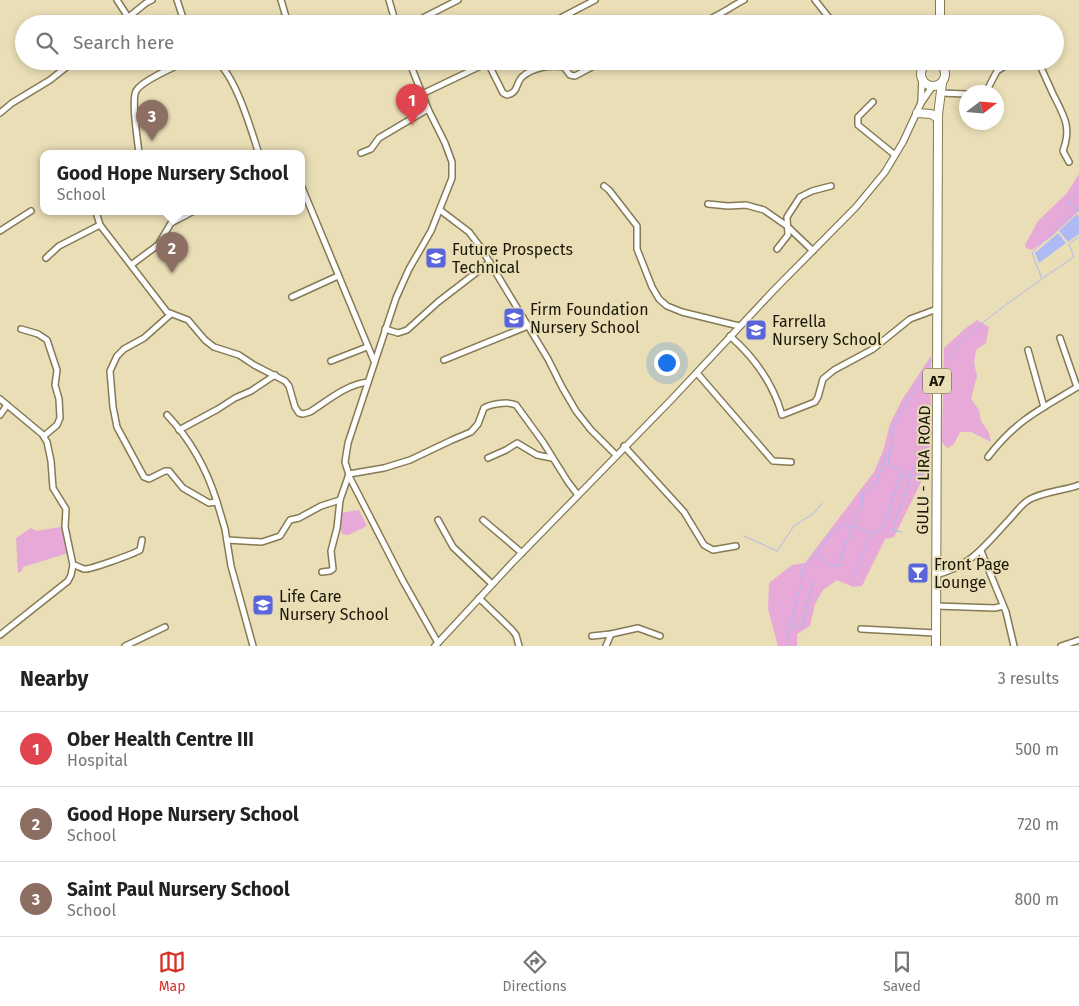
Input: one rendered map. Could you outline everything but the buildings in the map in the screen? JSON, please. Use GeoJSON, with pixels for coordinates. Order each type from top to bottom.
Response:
{"type":"FeatureCollection","features":[{"type":"Feature","properties":{"kind":"main road"},"geometry":{"type":"LineString","coordinates":[[940,0],[940,15]]}},
{"type":"Feature","properties":{"kind":"main road","name":"A7"},"geometry":{"type":"LineString","coordinates":[[922,70],[922,80]]}},
{"type":"Feature","properties":{"kind":"main road","name":"A7"},"geometry":{"type":"LineString","coordinates":[[938,116],[944,70]]}},
{"type":"Feature","properties":{"kind":"main road"},"geometry":{"type":"LineString","coordinates":[[922,80],[933,87],[942,83]]}},
{"type":"Feature","properties":{"kind":"main road","name":"A7"},"geometry":{"type":"LineString","coordinates":[[933,87],[938,116]]}},
{"type":"Feature","properties":{"kind":"main road"},"geometry":{"type":"LineString","coordinates":[[917,113],[938,116]]}},
{"type":"Feature","properties":{"kind":"main road","name":"GULU - LIRA ROAD"},"geometry":{"type":"LineString","coordinates":[[936,646],[938,116]]}},
{"type":"Feature","properties":{"kind":"street"},"geometry":{"type":"LineString","coordinates":[[118,0],[127,15]]}},
{"type":"Feature","properties":{"kind":"street"},"geometry":{"type":"LineString","coordinates":[[131,15],[152,0]]}},
{"type":"Feature","properties":{"kind":"street"},"geometry":{"type":"LineString","coordinates":[[177,0],[182,15]]}},
{"type":"Feature","properties":{"kind":"street"},"geometry":{"type":"LineString","coordinates":[[281,0],[286,15]]}},
{"type":"Feature","properties":{"kind":"street"},"geometry":{"type":"LineString","coordinates":[[389,0],[393,15]]}},
{"type":"Feature","properties":{"kind":"street"},"geometry":{"type":"LineString","coordinates":[[429,15],[458,0]]}},
{"type":"Feature","properties":{"kind":"street"},"geometry":{"type":"LineString","coordinates":[[567,15],[595,0]]}},
{"type":"Feature","properties":{"kind":"street"},"geometry":{"type":"LineString","coordinates":[[719,15],[744,0]]}},
{"type":"Feature","properties":{"kind":"street"},"geometry":{"type":"LineString","coordinates":[[815,0],[827,15]]}},
{"type":"Feature","properties":{"kind":"street"},"geometry":{"type":"LineString","coordinates":[[0,113],[63,70]]}},
{"type":"Feature","properties":{"kind":"street"},"geometry":{"type":"LineString","coordinates":[[139,150],[134,103],[136,91],[144,83],[169,70]]}},
{"type":"Feature","properties":{"kind":"street"},"geometry":{"type":"LineString","coordinates":[[224,70],[236,93],[258,150]]}},
{"type":"Feature","properties":{"kind":"street"},"geometry":{"type":"LineString","coordinates":[[413,70],[428,109],[446,143],[452,166],[451,184],[431,231],[402,284],[385,329],[347,448],[346,462],[349,474],[402,580],[437,644],[739,326],[856,207],[879,180],[895,155],[921,103],[933,87]]}},
{"type":"Feature","properties":{"kind":"street"},"geometry":{"type":"LineString","coordinates":[[422,94],[472,70]]}},
{"type":"Feature","properties":{"kind":"street"},"geometry":{"type":"LineString","coordinates":[[493,70],[503,93],[507,95],[515,91],[522,77],[536,70]]}},
{"type":"Feature","properties":{"kind":"street"},"geometry":{"type":"LineString","coordinates":[[567,70],[575,76],[586,70]]}},
{"type":"Feature","properties":{"kind":"street"},"geometry":{"type":"LineString","coordinates":[[990,85],[999,70]]}},
{"type":"Feature","properties":{"kind":"street"},"geometry":{"type":"LineString","coordinates":[[1042,70],[1066,121],[1068,135],[1063,151],[1069,162]]}},
{"type":"Feature","properties":{"kind":"street"},"geometry":{"type":"LineString","coordinates":[[921,103],[922,80]]}},
{"type":"Feature","properties":{"kind":"street"},"geometry":{"type":"LineString","coordinates":[[941,93],[959,94]]}},
{"type":"Feature","properties":{"kind":"street"},"geometry":{"type":"LineString","coordinates":[[873,102],[858,116],[858,125],[895,155]]}},
{"type":"Feature","properties":{"kind":"street"},"geometry":{"type":"LineString","coordinates":[[361,153],[371,149],[379,138],[428,109]]}},
{"type":"Feature","properties":{"kind":"street"},"geometry":{"type":"LineString","coordinates":[[604,186],[637,226],[637,249],[652,287],[660,299],[667,306],[682,312],[739,326]]}},
{"type":"Feature","properties":{"kind":"street"},"geometry":{"type":"LineString","coordinates":[[777,249],[788,235],[789,212],[800,197],[808,192],[831,186]]}},
{"type":"Feature","properties":{"kind":"street"},"geometry":{"type":"LineString","coordinates":[[305,195],[374,362]]}},
{"type":"Feature","properties":{"kind":"street"},"geometry":{"type":"LineString","coordinates":[[708,204],[758,207],[787,226],[813,251]]}},
{"type":"Feature","properties":{"kind":"street"},"geometry":{"type":"LineString","coordinates":[[440,210],[469,232],[490,262],[576,411],[591,430],[616,455]]}},
{"type":"Feature","properties":{"kind":"street"},"geometry":{"type":"LineString","coordinates":[[0,231],[31,211]]}},
{"type":"Feature","properties":{"kind":"street"},"geometry":{"type":"LineString","coordinates":[[97,215],[100,225],[148,285],[163,308],[171,314],[188,320],[205,340],[214,347],[233,352],[287,383],[295,407],[301,414],[310,412],[352,386],[368,382]]}},
{"type":"Feature","properties":{"kind":"street"},"geometry":{"type":"LineString","coordinates":[[132,265],[158,245],[171,223],[186,215]]}},
{"type":"Feature","properties":{"kind":"street"},"geometry":{"type":"LineString","coordinates":[[46,258],[59,246],[100,225]]}},
{"type":"Feature","properties":{"kind":"street"},"geometry":{"type":"LineString","coordinates":[[385,329],[398,333],[407,330],[438,302],[490,262]]}},
{"type":"Feature","properties":{"kind":"street"},"geometry":{"type":"LineString","coordinates":[[292,297],[338,276]]}},
{"type":"Feature","properties":{"kind":"street"},"geometry":{"type":"LineString","coordinates":[[730,336],[749,354],[761,370],[775,392],[782,415],[814,402],[818,397],[823,379],[834,370],[873,349],[910,320],[937,310]]}},
{"type":"Feature","properties":{"kind":"street"},"geometry":{"type":"LineString","coordinates":[[171,314],[147,336],[130,345],[117,356],[110,371],[114,414],[120,433],[144,477],[149,479],[169,471],[183,488],[209,503],[217,502]]}},
{"type":"Feature","properties":{"kind":"street"},"geometry":{"type":"LineString","coordinates":[[444,360],[528,326]]}},
{"type":"Feature","properties":{"kind":"street"},"geometry":{"type":"LineString","coordinates":[[21,329],[44,338],[57,370],[55,385],[59,399],[60,418],[57,424],[44,436]]}},
{"type":"Feature","properties":{"kind":"street"},"geometry":{"type":"LineString","coordinates":[[988,457],[1002,438],[1018,423],[1078,386],[1060,338]]}},
{"type":"Feature","properties":{"kind":"street"},"geometry":{"type":"LineString","coordinates":[[331,361],[367,347]]}},
{"type":"Feature","properties":{"kind":"street"},"geometry":{"type":"LineString","coordinates":[[1028,350],[1044,406]]}},
{"type":"Feature","properties":{"kind":"street"},"geometry":{"type":"LineString","coordinates":[[697,372],[773,461],[791,462]]}},
{"type":"Feature","properties":{"kind":"street"},"geometry":{"type":"LineString","coordinates":[[179,430],[254,389],[275,375]]}},
{"type":"Feature","properties":{"kind":"street"},"geometry":{"type":"LineString","coordinates":[[0,399],[44,436],[51,461],[53,488],[66,507],[65,527],[73,565],[68,581],[0,635]]}},
{"type":"Feature","properties":{"kind":"street"},"geometry":{"type":"LineString","coordinates":[[349,474],[384,468],[415,458],[471,432],[478,424],[486,407],[508,403],[516,405],[578,495]]}},
{"type":"Feature","properties":{"kind":"street"},"geometry":{"type":"LineString","coordinates":[[0,415],[7,405]]}},
{"type":"Feature","properties":{"kind":"street"},"geometry":{"type":"LineString","coordinates":[[167,415],[199,460],[217,502],[227,540],[231,566],[254,646]]}},
{"type":"Feature","properties":{"kind":"street"},"geometry":{"type":"LineString","coordinates":[[488,458],[506,450],[517,442],[536,455],[552,458]]}},
{"type":"Feature","properties":{"kind":"street"},"geometry":{"type":"LineString","coordinates":[[624,446],[684,512],[704,545],[713,550],[736,546]]}},
{"type":"Feature","properties":{"kind":"street"},"geometry":{"type":"LineString","coordinates":[[322,572],[330,571],[333,568],[331,551],[337,528],[340,500],[349,474]]}},
{"type":"Feature","properties":{"kind":"street"},"geometry":{"type":"LineString","coordinates":[[936,575],[960,567],[981,551],[1029,499],[1079,485]]}},
{"type":"Feature","properties":{"kind":"street"},"geometry":{"type":"LineString","coordinates":[[227,540],[262,542],[273,539],[280,536],[290,520],[300,518],[321,506],[340,500]]}},
{"type":"Feature","properties":{"kind":"street"},"geometry":{"type":"LineString","coordinates":[[438,520],[453,547],[492,584]]}},
{"type":"Feature","properties":{"kind":"street"},"geometry":{"type":"LineString","coordinates":[[483,520],[522,553]]}},
{"type":"Feature","properties":{"kind":"street"},"geometry":{"type":"LineString","coordinates":[[73,565],[90,568],[120,558],[140,550],[142,540]]}},
{"type":"Feature","properties":{"kind":"street"},"geometry":{"type":"LineString","coordinates":[[981,551],[1003,606],[1014,646]]}},
{"type":"Feature","properties":{"kind":"street"},"geometry":{"type":"LineString","coordinates":[[479,598],[512,630],[516,635],[519,646]]}},
{"type":"Feature","properties":{"kind":"street"},"geometry":{"type":"LineString","coordinates":[[936,606],[995,608],[1003,606]]}},
{"type":"Feature","properties":{"kind":"street"},"geometry":{"type":"LineString","coordinates":[[125,646],[165,627]]}},
{"type":"Feature","properties":{"kind":"street"},"geometry":{"type":"LineString","coordinates":[[592,636],[638,628],[660,636]]}},
{"type":"Feature","properties":{"kind":"street"},"geometry":{"type":"LineString","coordinates":[[862,629],[936,633]]}},
{"type":"Feature","properties":{"kind":"street"},"geometry":{"type":"LineString","coordinates":[[606,646],[611,634]]}},
{"type":"Feature","properties":{"kind":"street"},"geometry":{"type":"LineString","coordinates":[[1061,646],[1079,640]]}},
{"type":"Feature","properties":{"kind":"shaded area"},"geometry":{"type":"Polygon","coordinates":[[[1079,174],[1079,211],[1051,237],[1032,250],[1026,248],[1025,245],[1038,221],[1067,193],[1079,174]]]}},
{"type":"Feature","properties":{"kind":"shaded area"},"geometry":{"type":"Polygon","coordinates":[[[977,320],[989,327],[986,343],[976,350],[974,363],[977,376],[971,399],[979,410],[981,421],[989,433],[991,442],[971,432],[960,432],[954,444],[947,448],[942,442],[944,348],[977,320]]]}},
{"type":"Feature","properties":{"kind":"shaded area"},"geometry":{"type":"Polygon","coordinates":[[[931,356],[930,464],[894,537],[885,539],[862,586],[853,587],[837,580],[823,590],[815,604],[810,626],[797,634],[797,646],[778,646],[768,609],[769,583],[792,565],[805,563],[874,472],[883,451],[890,424],[902,400],[931,356]]]}},
{"type":"Feature","properties":{"kind":"shaded area"},"geometry":{"type":"Polygon","coordinates":[[[359,510],[367,526],[348,535],[342,534],[339,522],[341,513],[359,510]]]}},
{"type":"Feature","properties":{"kind":"shaded area"},"geometry":{"type":"Polygon","coordinates":[[[61,527],[69,541],[68,553],[23,567],[22,571],[18,573],[16,538],[31,528],[36,531],[61,527]]]}},
{"type":"Feature","properties":{"kind":"water"},"geometry":{"type":"Polygon","coordinates":[[[1077,214],[1079,217],[1079,234],[1068,242],[1059,231],[1077,214]]]}},
{"type":"Feature","properties":{"kind":"water"},"geometry":{"type":"Polygon","coordinates":[[[1058,233],[1066,243],[1039,263],[1035,253],[1058,233]]]}},
{"type":"Feature","properties":{"kind":"waterway"},"geometry":{"type":"LineString","coordinates":[[1077,208],[1068,204],[1079,191]]}},
{"type":"Feature","properties":{"kind":"waterway"},"geometry":{"type":"LineString","coordinates":[[948,360],[955,350],[977,328],[1042,279],[1032,253],[1077,208],[1079,210]]}},
{"type":"Feature","properties":{"kind":"waterway"},"geometry":{"type":"LineString","coordinates":[[1043,278],[1074,257],[1069,244],[1079,237]]}},
{"type":"Feature","properties":{"kind":"waterway"},"geometry":{"type":"LineString","coordinates":[[788,646],[787,637],[801,585],[803,569],[831,533],[844,524],[851,528],[863,503],[862,494],[876,484],[886,454],[890,455],[893,426],[932,360]]}},
{"type":"Feature","properties":{"kind":"waterway"},"geometry":{"type":"LineString","coordinates":[[902,532],[892,530],[911,476],[918,476],[932,431]]}},
{"type":"Feature","properties":{"kind":"waterway"},"geometry":{"type":"LineString","coordinates":[[853,580],[868,540],[884,526],[902,470],[888,466],[889,456]]}},
{"type":"Feature","properties":{"kind":"waterway"},"geometry":{"type":"LineString","coordinates":[[901,477],[910,474],[915,466],[920,466]]}},
{"type":"Feature","properties":{"kind":"waterway"},"geometry":{"type":"LineString","coordinates":[[744,536],[777,551],[794,526],[814,513],[822,503]]}},
{"type":"Feature","properties":{"kind":"waterway"},"geometry":{"type":"LineString","coordinates":[[853,526],[873,534]]}},
{"type":"Feature","properties":{"kind":"waterway"},"geometry":{"type":"LineString","coordinates":[[817,555],[830,565],[838,566],[851,529]]}},
{"type":"Feature","properties":{"kind":"waterway"},"geometry":{"type":"LineString","coordinates":[[791,626],[802,625],[813,582]]}},
{"type":"Feature","properties":{"kind":"place","name":"Ober Health Centre III"},"geometry":{"type":"Point","coordinates":[412,125]}},
{"type":"Feature","properties":{"kind":"place","name":"Saint Paul Nursery School"},"geometry":{"type":"Point","coordinates":[152,141]}},
{"type":"Feature","properties":{"kind":"place","name":"Future Prospects Technical"},"geometry":{"type":"Point","coordinates":[436,258]}},
{"type":"Feature","properties":{"kind":"place","name":"Good Hope Nursery School"},"geometry":{"type":"Point","coordinates":[172,273]}},
{"type":"Feature","properties":{"kind":"place","name":"Firm Foundation Nursery School"},"geometry":{"type":"Point","coordinates":[514,318]}},
{"type":"Feature","properties":{"kind":"place","name":"Farrella Nursery School"},"geometry":{"type":"Point","coordinates":[756,330]}},
{"type":"Feature","properties":{"kind":"place","name":"Front Page Lounge"},"geometry":{"type":"Point","coordinates":[918,573]}},
{"type":"Feature","properties":{"kind":"place","name":"Life Care Nursery School"},"geometry":{"type":"Point","coordinates":[263,605]}}]}
